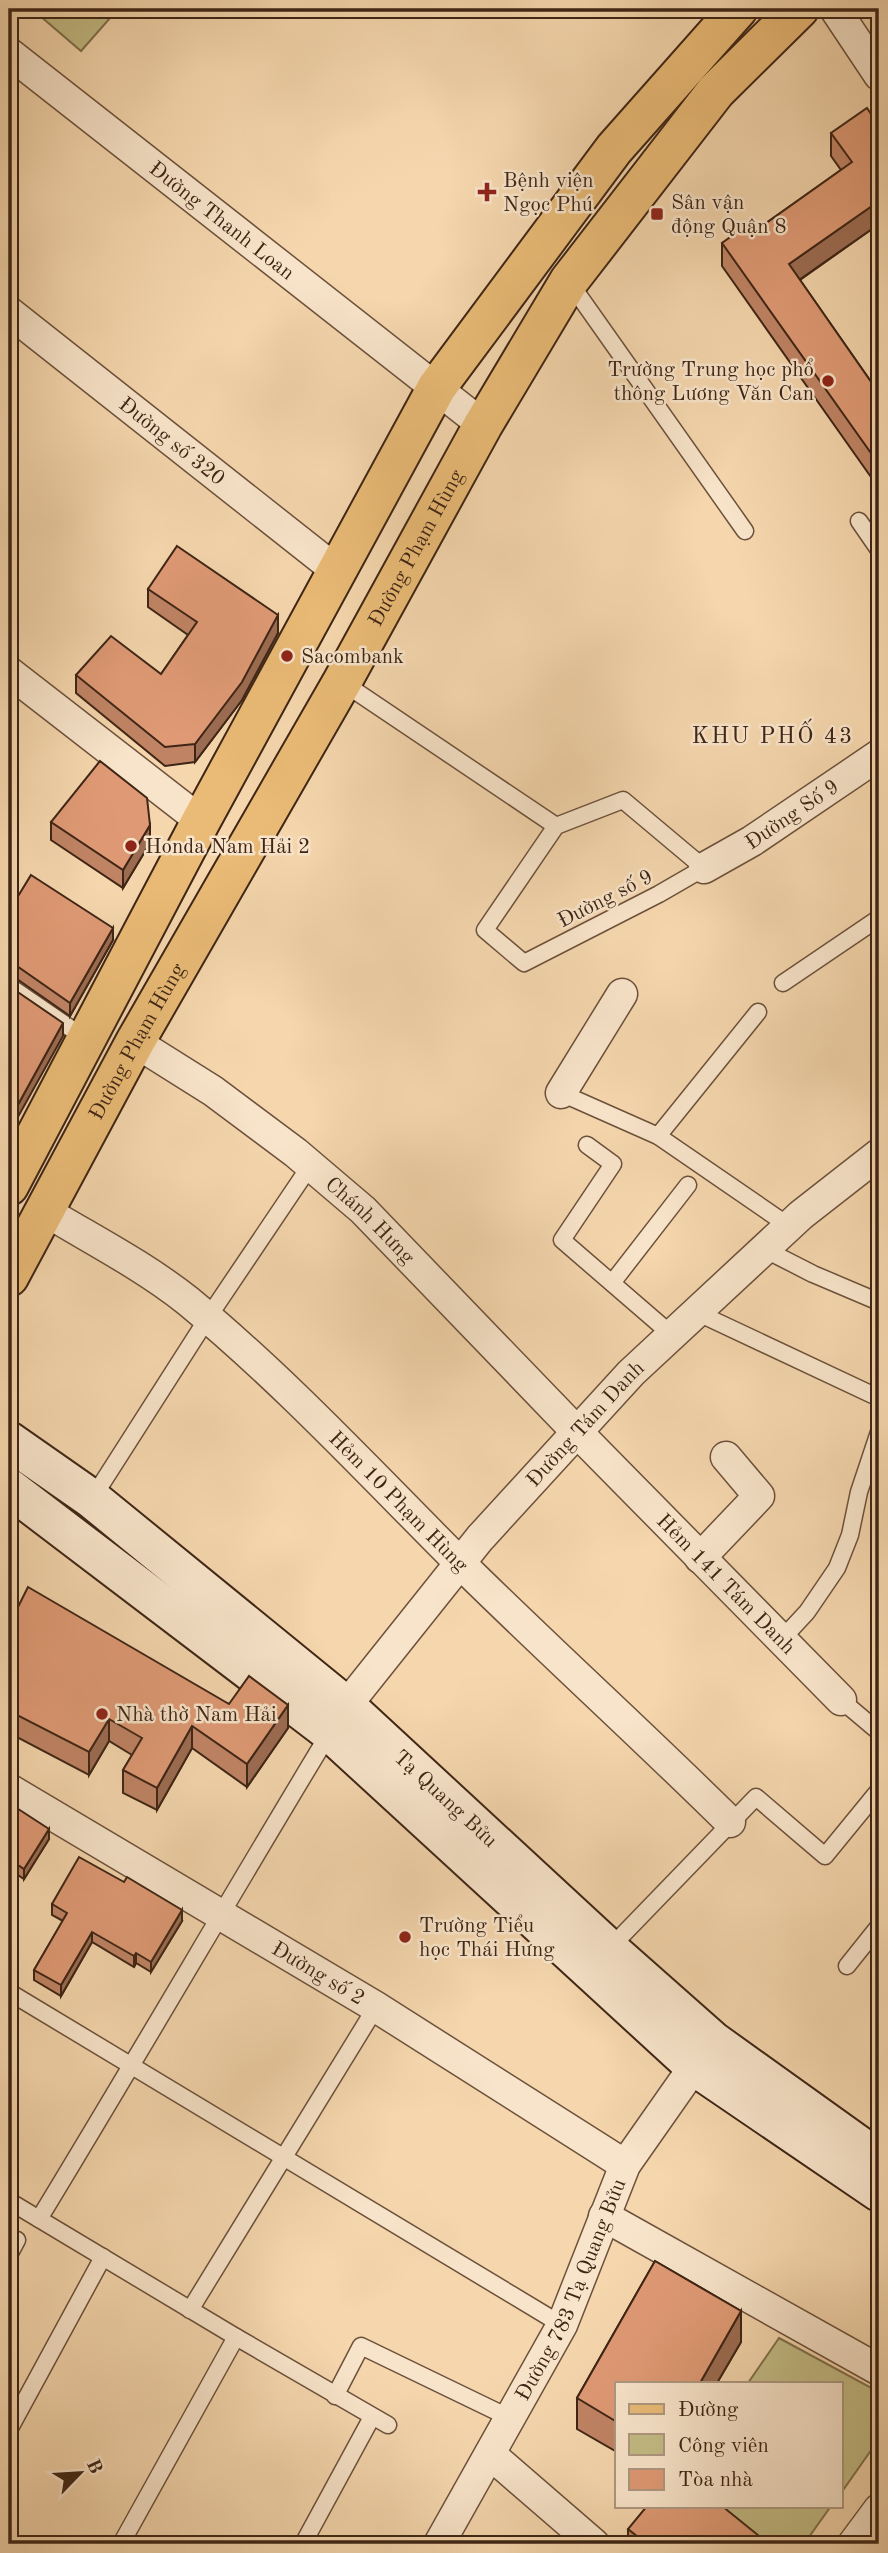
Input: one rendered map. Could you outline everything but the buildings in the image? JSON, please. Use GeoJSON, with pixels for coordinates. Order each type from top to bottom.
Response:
{"type":"FeatureCollection","features":[{"type":"Feature","properties":{"kind":"main road"},"geometry":{"type":"LineString","coordinates":[[9,1186],[201,821],[437,387],[614,149],[738,9]]}},
{"type":"Feature","properties":{"kind":"main road","name":"Đường Phạm Hùng"},"geometry":{"type":"LineString","coordinates":[[9,1277],[135,1042],[342,682],[483,425],[569,281],[716,91],[799,9]]}},
{"type":"Feature","properties":{"kind":"main road","name":"Tạ Quang Bửu"},"geometry":{"type":"LineString","coordinates":[[9,1441],[92,1499],[704,2053],[879,2192]]}},
{"type":"Feature","properties":{"kind":"main road","name":"Tạ Quang Bửu"},"geometry":{"type":"LineString","coordinates":[[9,1488],[338,1719],[608,1950],[704,2053],[879,2160]]}},
{"type":"Feature","properties":{"kind":"street"},"geometry":{"type":"LineString","coordinates":[[835,9],[879,75]]}},
{"type":"Feature","properties":{"kind":"street","name":"Đường Thanh Loan"},"geometry":{"type":"LineString","coordinates":[[9,53],[483,425]]}},
{"type":"Feature","properties":{"kind":"street","name":"Đường số 320"},"geometry":{"type":"LineString","coordinates":[[9,312],[337,571]]}},
{"type":"Feature","properties":{"kind":"street"},"geometry":{"type":"LineString","coordinates":[[9,671],[201,821]]}},
{"type":"Feature","properties":{"kind":"street","name":"Đường Số 9"},"geometry":{"type":"LineString","coordinates":[[704,868],[752,841],[879,755]]}},
{"type":"Feature","properties":{"kind":"street"},"geometry":{"type":"LineString","coordinates":[[561,1093],[622,994]]}},
{"type":"Feature","properties":{"kind":"street","name":"Chánh Hưng"},"geometry":{"type":"LineString","coordinates":[[135,1042],[214,1091],[363,1210],[576,1432]]}},
{"type":"Feature","properties":{"kind":"street","name":"Đường Tám Danh"},"geometry":{"type":"LineString","coordinates":[[338,1719],[460,1563],[631,1373],[789,1226],[879,1154]]}},
{"type":"Feature","properties":{"kind":"street","name":"Hẻm 10 Phạm Hùng"},"geometry":{"type":"LineString","coordinates":[[45,1212],[136,1265],[208,1319],[292,1394],[460,1563],[730,1822]]}},
{"type":"Feature","properties":{"kind":"street","name":"Hẻm 141 Tám Danh"},"geometry":{"type":"LineString","coordinates":[[576,1432],[841,1700]]}},
{"type":"Feature","properties":{"kind":"street"},"geometry":{"type":"LineString","coordinates":[[700,1558],[759,1496],[726,1457]]}},
{"type":"Feature","properties":{"kind":"street","name":"Đường số 2"},"geometry":{"type":"LineString","coordinates":[[9,1790],[376,2007],[625,2165]]}},
{"type":"Feature","properties":{"kind":"street","name":"Đường 783 Tạ Quang Bửu"},"geometry":{"type":"LineString","coordinates":[[439,2544],[562,2325],[625,2165],[704,2053]]}},
{"type":"Feature","properties":{"kind":"street"},"geometry":{"type":"LineString","coordinates":[[604,2216],[879,2370]]}},
{"type":"Feature","properties":{"kind":"street"},"geometry":{"type":"LineString","coordinates":[[490,2454],[594,2544]]}},
{"type":"Feature","properties":{"kind":"street"},"geometry":{"type":"LineString","coordinates":[[853,2544],[879,2509]]}},
{"type":"Feature","properties":{"kind":"lane"},"geometry":{"type":"LineString","coordinates":[[569,281],[745,531]]}},
{"type":"Feature","properties":{"kind":"lane"},"geometry":{"type":"LineString","coordinates":[[859,521],[879,550]]}},
{"type":"Feature","properties":{"kind":"lane"},"geometry":{"type":"LineString","coordinates":[[342,682],[556,827],[623,800],[704,868]]}},
{"type":"Feature","properties":{"kind":"lane","name":"Đường số 9"},"geometry":{"type":"LineString","coordinates":[[556,827],[485,930],[524,963],[704,868]]}},
{"type":"Feature","properties":{"kind":"lane"},"geometry":{"type":"LineString","coordinates":[[783,983],[879,918]]}},
{"type":"Feature","properties":{"kind":"lane"},"geometry":{"type":"LineString","coordinates":[[9,986],[86,1039]]}},
{"type":"Feature","properties":{"kind":"lane"},"geometry":{"type":"LineString","coordinates":[[658,1136],[758,1012]]}},
{"type":"Feature","properties":{"kind":"lane"},"geometry":{"type":"LineString","coordinates":[[561,1093],[658,1136],[789,1226]]}},
{"type":"Feature","properties":{"kind":"lane"},"geometry":{"type":"LineString","coordinates":[[587,1145],[613,1164],[562,1240],[672,1335]]}},
{"type":"Feature","properties":{"kind":"lane"},"geometry":{"type":"LineString","coordinates":[[92,1499],[310,1166]]}},
{"type":"Feature","properties":{"kind":"lane"},"geometry":{"type":"LineString","coordinates":[[612,1283],[688,1185]]}},
{"type":"Feature","properties":{"kind":"lane"},"geometry":{"type":"LineString","coordinates":[[764,1249],[813,1274],[879,1302]]}},
{"type":"Feature","properties":{"kind":"lane"},"geometry":{"type":"LineString","coordinates":[[696,1312],[879,1398]]}},
{"type":"Feature","properties":{"kind":"lane"},"geometry":{"type":"LineString","coordinates":[[780,1640],[807,1612],[837,1569],[850,1535],[859,1492],[879,1432]]}},
{"type":"Feature","properties":{"kind":"lane","name":"Hẻm 141 Tám Danh"},"geometry":{"type":"LineString","coordinates":[[841,1700],[877,1725]]}},
{"type":"Feature","properties":{"kind":"lane"},"geometry":{"type":"LineString","coordinates":[[39,2219],[338,1719]]}},
{"type":"Feature","properties":{"kind":"lane"},"geometry":{"type":"LineString","coordinates":[[608,1950],[755,1797],[825,1856],[879,1790]]}},
{"type":"Feature","properties":{"kind":"lane"},"geometry":{"type":"LineString","coordinates":[[847,1966],[879,1926]]}},
{"type":"Feature","properties":{"kind":"lane"},"geometry":{"type":"LineString","coordinates":[[9,1992],[562,2325]]}},
{"type":"Feature","properties":{"kind":"lane"},"geometry":{"type":"LineString","coordinates":[[190,2310],[376,2007]]}},
{"type":"Feature","properties":{"kind":"lane"},"geometry":{"type":"LineString","coordinates":[[9,2201],[388,2425]]}},
{"type":"Feature","properties":{"kind":"lane"},"geometry":{"type":"LineString","coordinates":[[9,2430],[103,2257]]}},
{"type":"Feature","properties":{"kind":"lane"},"geometry":{"type":"LineString","coordinates":[[121,2544],[236,2337]]}},
{"type":"Feature","properties":{"kind":"lane"},"geometry":{"type":"LineString","coordinates":[[335,2396],[361,2346],[510,2418]]}},
{"type":"Feature","properties":{"kind":"lane"},"geometry":{"type":"LineString","coordinates":[[303,2544],[372,2417]]}},
{"type":"Feature","properties":{"kind":"green space"},"geometry":{"type":"Polygon","coordinates":[[[32,9],[118,9],[81,51],[32,9]]]}},
{"type":"Feature","properties":{"kind":"green space"},"geometry":{"type":"Polygon","coordinates":[[[779,2338],[879,2392],[879,2439],[842,2492],[842,2382],[749,2382],[779,2338]]]}},
{"type":"Feature","properties":{"kind":"green space"},"geometry":{"type":"Polygon","coordinates":[[[705,2508],[830,2508],[804,2544],[755,2544],[705,2508]]]}},
{"type":"Feature","properties":{"kind":"place","name":"Bệnh viện Ngọc Phú"},"geometry":{"type":"Point","coordinates":[487,192]}},
{"type":"Feature","properties":{"kind":"place","name":"Sân vận động Quận 8"},"geometry":{"type":"Point","coordinates":[657,214]}},
{"type":"Feature","properties":{"kind":"place","name":"Trường Trung học phổ thông Lương Văn Can"},"geometry":{"type":"Point","coordinates":[828,381]}},
{"type":"Feature","properties":{"kind":"place","name":"Sacombank"},"geometry":{"type":"Point","coordinates":[287,656]}},
{"type":"Feature","properties":{"kind":"place","name":"Honda Nam Hải 2"},"geometry":{"type":"Point","coordinates":[131,846]}},
{"type":"Feature","properties":{"kind":"place","name":"Nhà thờ Nam Hải"},"geometry":{"type":"Point","coordinates":[102,1714]}},
{"type":"Feature","properties":{"kind":"place","name":"Trường Tiểu học Thái Hưng"},"geometry":{"type":"Point","coordinates":[405,1937]}},
{"type":"Feature","properties":{"kind":"district","name":"KHU PHỐ 43"},"geometry":{"type":"Point","coordinates":[773,735]}}]}
